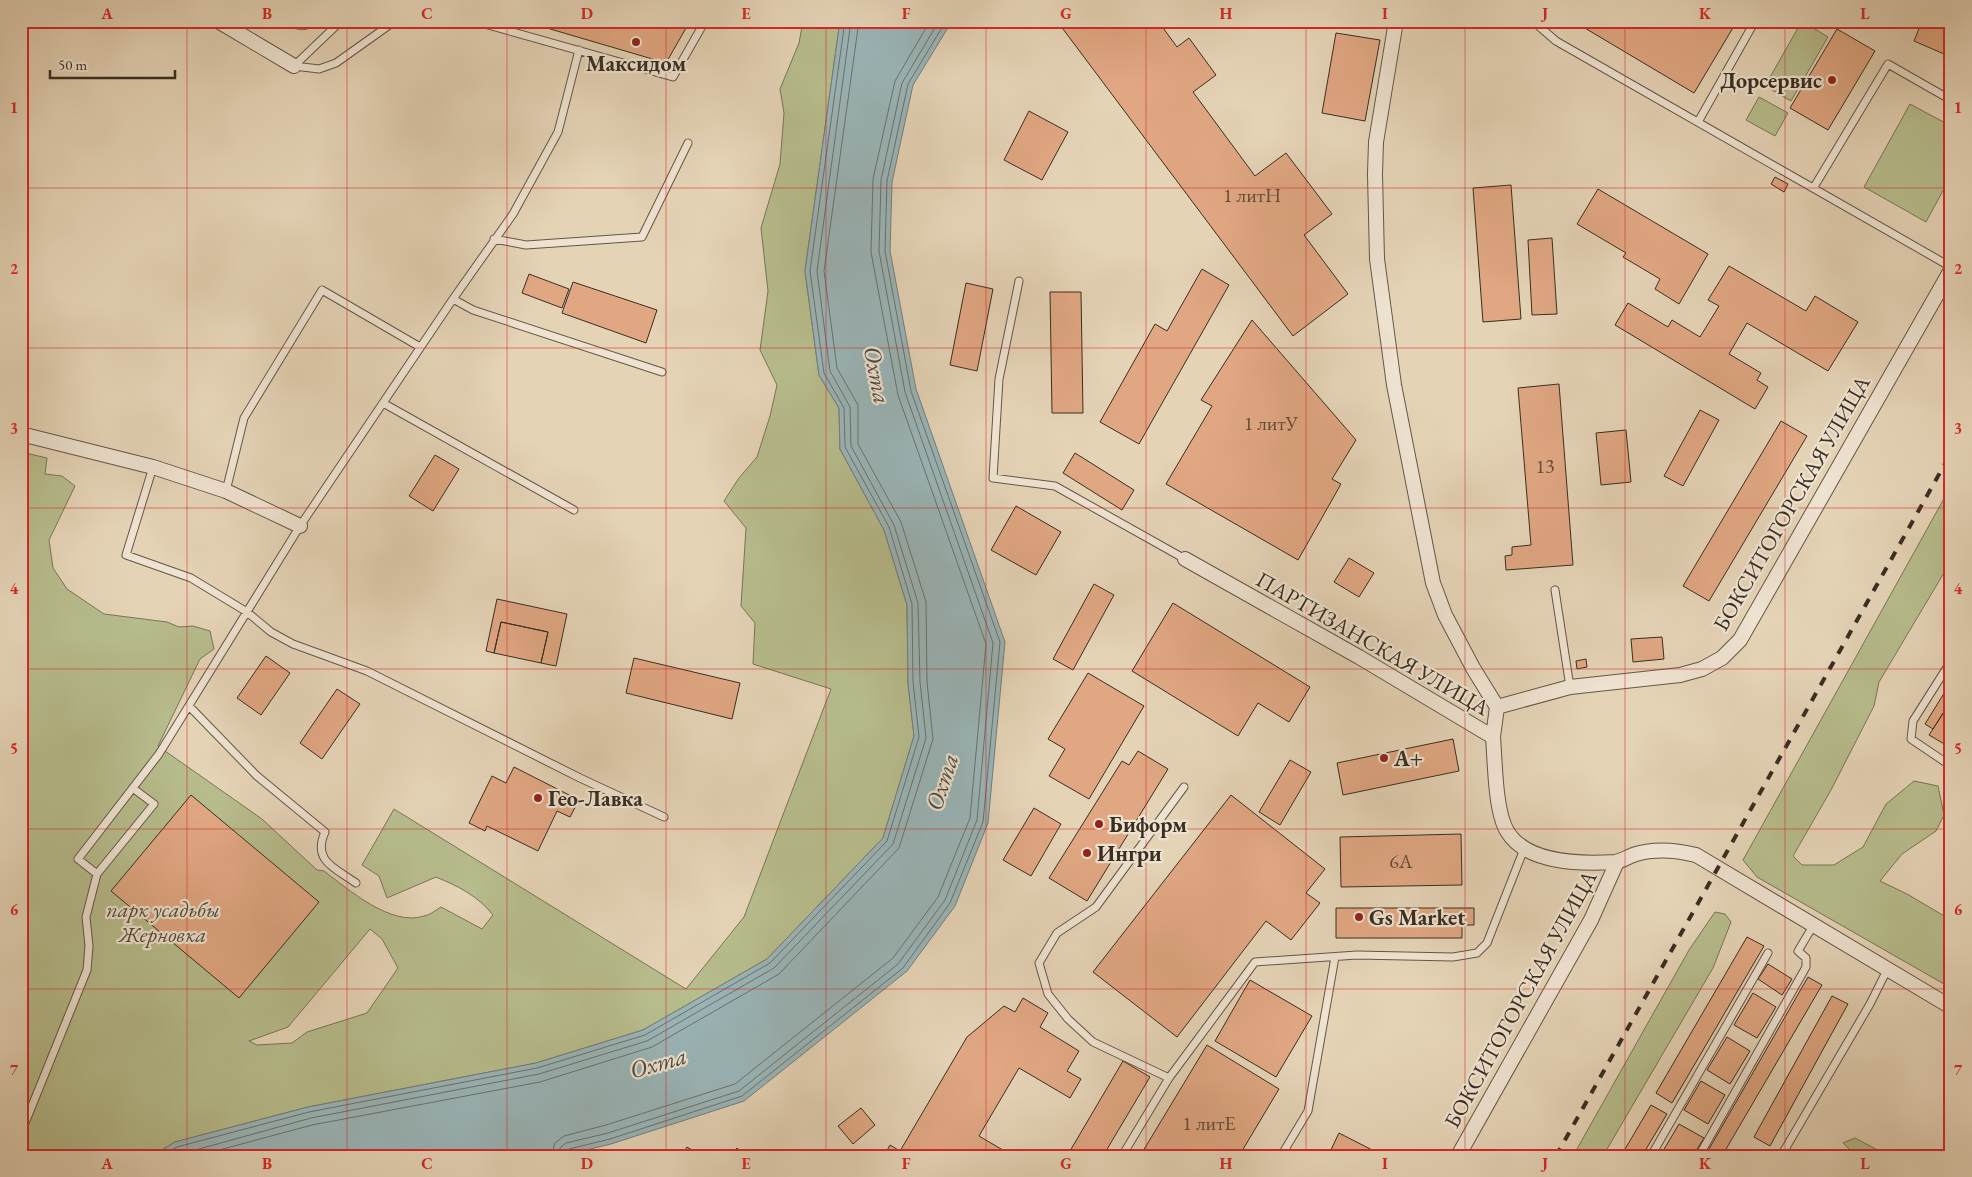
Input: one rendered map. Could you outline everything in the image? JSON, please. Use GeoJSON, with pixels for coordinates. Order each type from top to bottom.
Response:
{"type":"FeatureCollection","features":[{"type":"Feature","properties":{"kind":"street"},"geometry":{"type":"LineString","coordinates":[[218,21],[294,66]]}},
{"type":"Feature","properties":{"kind":"street"},"geometry":{"type":"LineString","coordinates":[[1396,21],[1377,133],[1374,174],[1377,259],[1394,384],[1433,583],[1445,615],[1473,668],[1497,707],[1493,737]]}},
{"type":"Feature","properties":{"kind":"street","name":"БОКСИТОГОРСКАЯ УЛИЦА"},"geometry":{"type":"LineString","coordinates":[[1497,707],[1570,687],[1680,674],[1702,668],[1722,658],[1740,640],[1951,268]]}},
{"type":"Feature","properties":{"kind":"street"},"geometry":{"type":"LineString","coordinates":[[21,434],[153,467],[226,491],[300,526]]}},
{"type":"Feature","properties":{"kind":"street","name":"ПАРТИЗАНСКАЯ УЛИЦА"},"geometry":{"type":"LineString","coordinates":[[1184,559],[1359,657],[1493,737],[1499,805],[1507,831],[1524,849],[1554,860],[1617,862],[1636,854],[1657,850],[1679,851],[1696,855],[1951,1007]]}},
{"type":"Feature","properties":{"kind":"street","name":"БОКСИТОГОРСКАЯ УЛИЦА"},"geometry":{"type":"LineString","coordinates":[[1458,1156],[1592,920],[1617,862]]}},
{"type":"Feature","properties":{"kind":"lane"},"geometry":{"type":"LineString","coordinates":[[294,66],[341,21]]}},
{"type":"Feature","properties":{"kind":"lane"},"geometry":{"type":"LineString","coordinates":[[294,66],[319,69],[336,63],[395,21]]}},
{"type":"Feature","properties":{"kind":"lane"},"geometry":{"type":"LineString","coordinates":[[474,21],[674,77],[706,21]]}},
{"type":"Feature","properties":{"kind":"lane"},"geometry":{"type":"LineString","coordinates":[[1533,21],[1556,41],[1814,187],[1951,268]]}},
{"type":"Feature","properties":{"kind":"lane"},"geometry":{"type":"LineString","coordinates":[[1698,122],[1755,21]]}},
{"type":"Feature","properties":{"kind":"lane"},"geometry":{"type":"LineString","coordinates":[[97,874],[78,859],[134,789],[189,706],[300,526],[494,239],[514,214],[558,132],[579,50]]}},
{"type":"Feature","properties":{"kind":"lane"},"geometry":{"type":"LineString","coordinates":[[1814,187],[1888,64],[1951,100]]}},
{"type":"Feature","properties":{"kind":"lane"},"geometry":{"type":"LineString","coordinates":[[494,239],[526,245],[642,237],[688,143]]}},
{"type":"Feature","properties":{"kind":"lane"},"geometry":{"type":"LineString","coordinates":[[1019,281],[999,379],[993,478],[1055,486],[1184,559]]}},
{"type":"Feature","properties":{"kind":"lane"},"geometry":{"type":"LineString","coordinates":[[226,491],[244,418],[322,290],[420,347]]}},
{"type":"Feature","properties":{"kind":"lane"},"geometry":{"type":"LineString","coordinates":[[453,299],[473,310],[662,372]]}},
{"type":"Feature","properties":{"kind":"lane"},"geometry":{"type":"LineString","coordinates":[[383,403],[574,510]]}},
{"type":"Feature","properties":{"kind":"lane"},"geometry":{"type":"LineString","coordinates":[[153,467],[126,555],[191,578],[247,612],[271,632],[293,644],[367,671],[580,778],[664,817]]}},
{"type":"Feature","properties":{"kind":"lane"},"geometry":{"type":"LineString","coordinates":[[1554,590],[1570,687]]}},
{"type":"Feature","properties":{"kind":"lane"},"geometry":{"type":"LineString","coordinates":[[1951,661],[1913,721],[1911,739],[1951,766]]}},
{"type":"Feature","properties":{"kind":"lane"},"geometry":{"type":"LineString","coordinates":[[189,706],[257,776],[325,832],[320,843],[320,853],[329,864],[356,883]]}},
{"type":"Feature","properties":{"kind":"lane"},"geometry":{"type":"LineString","coordinates":[[1169,1078],[1093,1042],[1068,1019],[1048,994],[1039,963],[1057,933],[1096,907],[1184,787]]}},
{"type":"Feature","properties":{"kind":"lane"},"geometry":{"type":"LineString","coordinates":[[21,1133],[87,970],[89,946],[86,917],[97,874],[154,804],[134,789]]}},
{"type":"Feature","properties":{"kind":"lane"},"geometry":{"type":"LineString","coordinates":[[1122,1156],[1169,1078],[1255,962],[1357,955],[1453,957],[1477,952],[1486,943],[1524,849]]}},
{"type":"Feature","properties":{"kind":"lane"},"geometry":{"type":"LineString","coordinates":[[1700,1156],[1806,967],[1806,958],[1798,951],[1813,926]]}},
{"type":"Feature","properties":{"kind":"lane"},"geometry":{"type":"LineString","coordinates":[[1651,1156],[1768,953]]}},
{"type":"Feature","properties":{"kind":"lane"},"geometry":{"type":"LineString","coordinates":[[1281,1156],[1308,1111],[1335,957]]}},
{"type":"Feature","properties":{"kind":"lane"},"geometry":{"type":"LineString","coordinates":[[1781,1156],[1870,1004],[1887,970]]}},
{"type":"Feature","properties":{"kind":"green space"},"geometry":{"type":"Polygon","coordinates":[[[280,21],[319,21],[310,28],[300,30],[280,21]]]}},
{"type":"Feature","properties":{"kind":"green space","name":"парк усадьбы Жерновка"},"geometry":{"type":"Polygon","coordinates":[[[803,21],[840,21],[805,271],[819,375],[839,408],[840,449],[884,530],[907,605],[908,683],[914,736],[883,838],[767,959],[643,1030],[536,1063],[308,1107],[175,1142],[152,1156],[21,1156],[21,452],[47,458],[45,474],[62,476],[75,486],[49,540],[53,568],[67,589],[104,614],[167,622],[179,627],[193,626],[210,631],[214,649],[200,659],[158,746],[262,819],[317,870],[324,871],[357,896],[384,911],[411,918],[431,914],[441,907],[482,929],[493,915],[481,902],[467,892],[436,877],[387,898],[379,876],[362,865],[394,809],[686,989],[744,917],[831,689],[753,664],[755,623],[741,606],[746,528],[724,501],[739,478],[757,457],[770,416],[777,385],[760,350],[768,291],[761,228],[780,164],[784,113],[780,89],[799,43],[803,21]],[[370,929],[288,1027],[249,1041],[257,1045],[292,1043],[307,1032],[367,1013],[398,968],[382,939],[370,929]]]}},
{"type":"Feature","properties":{"kind":"green space"},"geometry":{"type":"Polygon","coordinates":[[[1802,21],[1828,37],[1791,101],[1765,86],[1802,21]]]}},
{"type":"Feature","properties":{"kind":"green space"},"geometry":{"type":"Polygon","coordinates":[[[1759,97],[1788,113],[1775,136],[1746,120],[1759,97]]]}},
{"type":"Feature","properties":{"kind":"green space"},"geometry":{"type":"Polygon","coordinates":[[[1910,104],[1951,126],[1951,176],[1926,222],[1864,187],[1910,104]]]}},
{"type":"Feature","properties":{"kind":"green space"},"geometry":{"type":"Polygon","coordinates":[[[1951,486],[1951,561],[1879,682],[1874,706],[1831,790],[1793,856],[1802,865],[1834,865],[1863,847],[1886,804],[1914,781],[1938,786],[1944,815],[1936,831],[1902,854],[1880,881],[1907,894],[1951,920],[1951,988],[1757,877],[1743,860],[1951,486]]]}},
{"type":"Feature","properties":{"kind":"green space"},"geometry":{"type":"Polygon","coordinates":[[[1715,912],[1725,914],[1731,922],[1713,968],[1603,1156],[1573,1156],[1689,950],[1715,912]]]}},
{"type":"Feature","properties":{"kind":"green space"},"geometry":{"type":"Polygon","coordinates":[[[1855,1138],[1889,1156],[1856,1156],[1843,1143],[1855,1138]]]}},
{"type":"Feature","properties":{"kind":"water","name":"Охта"},"geometry":{"type":"Polygon","coordinates":[[[840,21],[952,21],[913,85],[892,182],[890,251],[916,389],[1005,642],[988,823],[955,906],[907,971],[744,1101],[611,1144],[561,1156],[152,1156],[175,1142],[308,1107],[536,1063],[643,1030],[767,959],[883,838],[914,736],[908,683],[907,605],[884,530],[840,449],[839,408],[819,375],[805,271],[840,21]]]}},
{"type":"Feature","properties":{"kind":"building","name":"Максидом"},"geometry":{"type":"Polygon","coordinates":[[[523,21],[690,21],[666,63],[523,21]]]}},
{"type":"Feature","properties":{"kind":"building"},"geometry":{"type":"Polygon","coordinates":[[[1057,21],[1158,21],[1177,47],[1189,38],[1216,75],[1193,92],[1255,176],[1286,153],[1332,214],[1304,235],[1348,294],[1293,336],[1057,21]]]}},
{"type":"Feature","properties":{"kind":"building"},"geometry":{"type":"Polygon","coordinates":[[[1573,21],[1737,21],[1694,93],[1573,21]]]}},
{"type":"Feature","properties":{"kind":"building"},"geometry":{"type":"Polygon","coordinates":[[[1922,21],[1951,21],[1951,57],[1914,41],[1922,21]]]}},
{"type":"Feature","properties":{"kind":"building","name":"Дорсервис"},"geometry":{"type":"Polygon","coordinates":[[[1837,29],[1875,51],[1828,130],[1790,108],[1837,29]]]}},
{"type":"Feature","properties":{"kind":"building"},"geometry":{"type":"Polygon","coordinates":[[[1336,33],[1380,40],[1365,121],[1322,113],[1336,33]]]}},
{"type":"Feature","properties":{"kind":"building"},"geometry":{"type":"Polygon","coordinates":[[[1029,111],[1068,132],[1042,180],[1004,160],[1029,111]]]}},
{"type":"Feature","properties":{"kind":"building"},"geometry":{"type":"Polygon","coordinates":[[[1775,177],[1788,184],[1784,192],[1771,184],[1775,177]]]}},
{"type":"Feature","properties":{"kind":"building"},"geometry":{"type":"Polygon","coordinates":[[[1511,185],[1521,319],[1483,322],[1473,188],[1511,185]]]}},
{"type":"Feature","properties":{"kind":"building"},"geometry":{"type":"Polygon","coordinates":[[[1598,189],[1708,254],[1679,304],[1655,289],[1660,279],[1623,257],[1626,253],[1577,224],[1598,189]]]}},
{"type":"Feature","properties":{"kind":"building"},"geometry":{"type":"Polygon","coordinates":[[[1552,238],[1557,314],[1532,315],[1528,240],[1552,238]]]}},
{"type":"Feature","properties":{"kind":"building"},"geometry":{"type":"Polygon","coordinates":[[[1729,266],[1806,311],[1815,296],[1858,322],[1828,371],[1747,323],[1729,354],[1761,373],[1757,380],[1768,387],[1755,409],[1615,325],[1628,303],[1668,327],[1672,320],[1700,337],[1719,306],[1708,300],[1729,266]]]}},
{"type":"Feature","properties":{"kind":"building"},"geometry":{"type":"Polygon","coordinates":[[[1202,269],[1229,285],[1139,444],[1100,422],[1155,324],[1167,331],[1202,269]]]}},
{"type":"Feature","properties":{"kind":"building"},"geometry":{"type":"Polygon","coordinates":[[[529,274],[569,289],[562,308],[522,293],[529,274]]]}},
{"type":"Feature","properties":{"kind":"building"},"geometry":{"type":"Polygon","coordinates":[[[573,282],[657,310],[646,343],[562,313],[573,282]]]}},
{"type":"Feature","properties":{"kind":"building"},"geometry":{"type":"Polygon","coordinates":[[[966,283],[993,289],[977,371],[950,365],[966,283]]]}},
{"type":"Feature","properties":{"kind":"building"},"geometry":{"type":"Polygon","coordinates":[[[1050,292],[1081,292],[1083,413],[1052,413],[1050,292]]]}},
{"type":"Feature","properties":{"kind":"building"},"geometry":{"type":"Polygon","coordinates":[[[1252,320],[1356,440],[1332,479],[1341,484],[1298,560],[1166,484],[1212,406],[1201,400],[1252,320]]]}},
{"type":"Feature","properties":{"kind":"building"},"geometry":{"type":"Polygon","coordinates":[[[1559,384],[1573,565],[1506,570],[1505,556],[1512,555],[1512,547],[1531,545],[1518,388],[1559,384]]]}},
{"type":"Feature","properties":{"kind":"building"},"geometry":{"type":"Polygon","coordinates":[[[1700,410],[1719,420],[1683,486],[1664,476],[1700,410]]]}},
{"type":"Feature","properties":{"kind":"building"},"geometry":{"type":"Polygon","coordinates":[[[1781,421],[1807,436],[1709,601],[1683,586],[1781,421]]]}},
{"type":"Feature","properties":{"kind":"building"},"geometry":{"type":"Polygon","coordinates":[[[1626,430],[1631,482],[1601,485],[1596,433],[1626,430]]]}},
{"type":"Feature","properties":{"kind":"building"},"geometry":{"type":"Polygon","coordinates":[[[1075,453],[1134,490],[1122,510],[1063,473],[1075,453]]]}},
{"type":"Feature","properties":{"kind":"building"},"geometry":{"type":"Polygon","coordinates":[[[435,455],[459,469],[433,511],[409,496],[435,455]]]}},
{"type":"Feature","properties":{"kind":"building"},"geometry":{"type":"Polygon","coordinates":[[[1016,506],[1061,532],[1036,575],[991,550],[1016,506]]]}},
{"type":"Feature","properties":{"kind":"building"},"geometry":{"type":"Polygon","coordinates":[[[1349,558],[1374,573],[1359,597],[1334,582],[1349,558]]]}},
{"type":"Feature","properties":{"kind":"building"},"geometry":{"type":"Polygon","coordinates":[[[1094,584],[1114,595],[1073,670],[1053,659],[1094,584]]]}},
{"type":"Feature","properties":{"kind":"building"},"geometry":{"type":"Polygon","coordinates":[[[497,599],[567,614],[556,666],[541,663],[548,632],[501,622],[494,653],[486,651],[497,599]]]}},
{"type":"Feature","properties":{"kind":"building"},"geometry":{"type":"Polygon","coordinates":[[[1173,603],[1310,687],[1289,722],[1258,703],[1238,736],[1132,671],[1173,603]]]}},
{"type":"Feature","properties":{"kind":"building"},"geometry":{"type":"Polygon","coordinates":[[[501,622],[548,632],[541,663],[494,653],[501,622]]]}},
{"type":"Feature","properties":{"kind":"building"},"geometry":{"type":"Polygon","coordinates":[[[1662,637],[1664,659],[1633,662],[1631,639],[1662,637]]]}},
{"type":"Feature","properties":{"kind":"building"},"geometry":{"type":"Polygon","coordinates":[[[266,656],[290,673],[261,715],[237,698],[266,656]]]}},
{"type":"Feature","properties":{"kind":"building"},"geometry":{"type":"Polygon","coordinates":[[[634,658],[740,683],[732,719],[626,693],[634,658]]]}},
{"type":"Feature","properties":{"kind":"building"},"geometry":{"type":"Polygon","coordinates":[[[1586,659],[1587,667],[1577,669],[1576,661],[1586,659]]]}},
{"type":"Feature","properties":{"kind":"building"},"geometry":{"type":"Polygon","coordinates":[[[1088,673],[1144,706],[1089,799],[1049,776],[1065,749],[1048,739],[1088,673]]]}},
{"type":"Feature","properties":{"kind":"building"},"geometry":{"type":"Polygon","coordinates":[[[1951,682],[1951,701],[1933,729],[1925,724],[1951,682]]]}},
{"type":"Feature","properties":{"kind":"building"},"geometry":{"type":"Polygon","coordinates":[[[337,689],[360,704],[322,759],[300,743],[337,689]]]}},
{"type":"Feature","properties":{"kind":"building"},"geometry":{"type":"Polygon","coordinates":[[[1951,701],[1951,748],[1929,735],[1951,701]]]}},
{"type":"Feature","properties":{"kind":"building"},"geometry":{"type":"Polygon","coordinates":[[[1453,739],[1459,771],[1343,795],[1337,763],[1453,739]]]}},
{"type":"Feature","properties":{"kind":"building"},"geometry":{"type":"Polygon","coordinates":[[[1138,751],[1168,769],[1087,901],[1049,878],[1122,761],[1129,765],[1138,751]]]}},
{"type":"Feature","properties":{"kind":"building"},"geometry":{"type":"Polygon","coordinates":[[[1290,760],[1311,772],[1280,825],[1259,812],[1290,760]]]}},
{"type":"Feature","properties":{"kind":"building"},"geometry":{"type":"Polygon","coordinates":[[[514,767],[579,800],[570,817],[557,811],[538,851],[487,826],[485,831],[469,823],[492,776],[506,783],[514,767]]]}},
{"type":"Feature","properties":{"kind":"building"},"geometry":{"type":"Polygon","coordinates":[[[191,795],[319,902],[239,998],[111,891],[191,795]]]}},
{"type":"Feature","properties":{"kind":"building"},"geometry":{"type":"Polygon","coordinates":[[[1231,795],[1325,869],[1306,893],[1320,903],[1291,940],[1266,921],[1177,1037],[1093,972],[1231,795]]]}},
{"type":"Feature","properties":{"kind":"building"},"geometry":{"type":"Polygon","coordinates":[[[1034,808],[1061,824],[1031,876],[1003,860],[1034,808]]]}},
{"type":"Feature","properties":{"kind":"building"},"geometry":{"type":"Polygon","coordinates":[[[1461,834],[1462,885],[1341,887],[1340,837],[1461,834]]]}},
{"type":"Feature","properties":{"kind":"building"},"geometry":{"type":"Polygon","coordinates":[[[1336,908],[1474,908],[1474,925],[1462,925],[1462,938],[1336,938],[1336,908]]]}},
{"type":"Feature","properties":{"kind":"building"},"geometry":{"type":"Polygon","coordinates":[[[1747,937],[1764,946],[1672,1103],[1656,1093],[1747,937]]]}},
{"type":"Feature","properties":{"kind":"building"},"geometry":{"type":"Polygon","coordinates":[[[1768,964],[1792,979],[1782,995],[1758,979],[1768,964]]]}},
{"type":"Feature","properties":{"kind":"building"},"geometry":{"type":"Polygon","coordinates":[[[1808,977],[1822,985],[1722,1156],[1705,1156],[1808,977]]]}},
{"type":"Feature","properties":{"kind":"building"},"geometry":{"type":"Polygon","coordinates":[[[1250,980],[1312,1016],[1276,1077],[1215,1041],[1250,980]]]}},
{"type":"Feature","properties":{"kind":"building"},"geometry":{"type":"Polygon","coordinates":[[[1753,993],[1776,1007],[1757,1038],[1734,1025],[1753,993]]]}},
{"type":"Feature","properties":{"kind":"building"},"geometry":{"type":"Polygon","coordinates":[[[1832,996],[1848,1004],[1770,1146],[1754,1137],[1832,996]]]}},
{"type":"Feature","properties":{"kind":"building"},"geometry":{"type":"Polygon","coordinates":[[[1023,998],[1048,1013],[1040,1027],[1079,1051],[1067,1071],[1081,1079],[1070,1098],[1019,1068],[979,1136],[1013,1156],[884,1156],[890,1145],[900,1151],[967,1037],[1004,1006],[1015,1012],[1023,998]]]}},
{"type":"Feature","properties":{"kind":"building"},"geometry":{"type":"Polygon","coordinates":[[[1727,1037],[1750,1051],[1730,1084],[1707,1070],[1727,1037]]]}},
{"type":"Feature","properties":{"kind":"building"},"geometry":{"type":"Polygon","coordinates":[[[1207,1045],[1279,1089],[1239,1156],[1140,1156],[1207,1045]]]}},
{"type":"Feature","properties":{"kind":"building"},"geometry":{"type":"Polygon","coordinates":[[[1123,1061],[1150,1077],[1103,1156],[1067,1156],[1123,1061]]]}},
{"type":"Feature","properties":{"kind":"building"},"geometry":{"type":"Polygon","coordinates":[[[1701,1081],[1725,1095],[1708,1124],[1684,1110],[1701,1081]]]}},
{"type":"Feature","properties":{"kind":"building"},"geometry":{"type":"Polygon","coordinates":[[[1651,1105],[1667,1114],[1642,1156],[1621,1156],[1651,1105]]]}},
{"type":"Feature","properties":{"kind":"building"},"geometry":{"type":"Polygon","coordinates":[[[861,1108],[875,1125],[853,1144],[838,1126],[861,1108]]]}},
{"type":"Feature","properties":{"kind":"building"},"geometry":{"type":"Polygon","coordinates":[[[1679,1124],[1704,1138],[1693,1156],[1660,1156],[1679,1124]]]}},
{"type":"Feature","properties":{"kind":"building"},"geometry":{"type":"Polygon","coordinates":[[[1339,1133],[1378,1153],[1377,1156],[1328,1156],[1339,1133]]]}},
{"type":"Feature","properties":{"kind":"building"},"geometry":{"type":"Polygon","coordinates":[[[687,1147],[702,1156],[682,1156],[687,1147]]]}},
{"type":"Feature","properties":{"kind":"building"},"geometry":{"type":"Polygon","coordinates":[[[737,1148],[746,1156],[730,1156],[737,1148]]]}},
{"type":"Feature","properties":{"kind":"railway"},"geometry":{"type":"LineString","coordinates":[[1556,1156],[1951,453]]}},
{"type":"Feature","properties":{"kind":"place","name":"Максидом"},"geometry":{"type":"Point","coordinates":[636,42]}},
{"type":"Feature","properties":{"kind":"place","name":"Дорсервис"},"geometry":{"type":"Point","coordinates":[1832,80]}},
{"type":"Feature","properties":{"kind":"place","name":"А+"},"geometry":{"type":"Point","coordinates":[1384,758]}},
{"type":"Feature","properties":{"kind":"place","name":"Гео-Лавка"},"geometry":{"type":"Point","coordinates":[538,798]}},
{"type":"Feature","properties":{"kind":"place","name":"Биформ"},"geometry":{"type":"Point","coordinates":[1099,824]}},
{"type":"Feature","properties":{"kind":"place","name":"Ингри"},"geometry":{"type":"Point","coordinates":[1087,853]}},
{"type":"Feature","properties":{"kind":"place","name":"Gs Market"},"geometry":{"type":"Point","coordinates":[1359,917]}}]}
